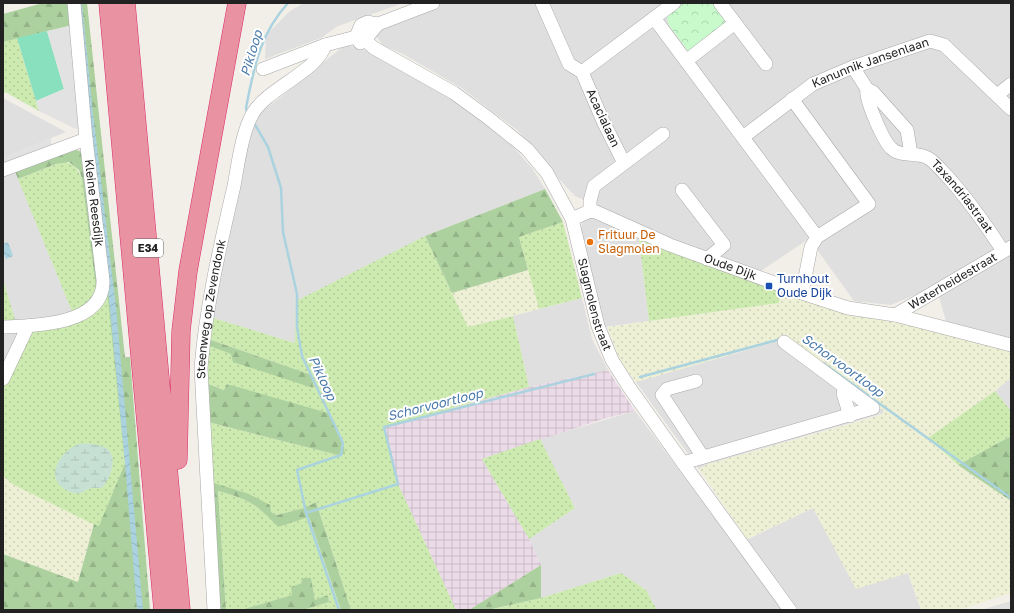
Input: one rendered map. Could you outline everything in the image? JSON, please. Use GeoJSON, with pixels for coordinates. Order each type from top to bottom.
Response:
{"type":"FeatureCollection","features":[{"type":"Feature","properties":{"kind":"highway","name":"E34"},"geometry":{"type":"LineString","coordinates":[[108,3],[163,610]]}},
{"type":"Feature","properties":{"kind":"highway","name":"E34"},"geometry":{"type":"LineString","coordinates":[[126,3],[181,610]]}},
{"type":"Feature","properties":{"kind":"highway"},"geometry":{"type":"LineString","coordinates":[[171,493],[178,467],[181,331],[188,272],[237,3]]}},
{"type":"Feature","properties":{"kind":"highway"},"geometry":{"type":"LineString","coordinates":[[232,32],[247,3]]}},
{"type":"Feature","properties":{"kind":"street","name":"Kleine Reesdijk"},"geometry":{"type":"LineString","coordinates":[[3,327],[53,323],[70,318],[95,305],[103,292],[104,280],[86,139],[74,3]]}},
{"type":"Feature","properties":{"kind":"street"},"geometry":{"type":"LineString","coordinates":[[263,69],[325,45],[363,36],[378,24],[433,3]]}},
{"type":"Feature","properties":{"kind":"street","name":"Acacialaan"},"geometry":{"type":"LineString","coordinates":[[542,3],[569,64],[582,72],[603,121],[624,163]]}},
{"type":"Feature","properties":{"kind":"street"},"geometry":{"type":"LineString","coordinates":[[582,72],[674,3]]}},
{"type":"Feature","properties":{"kind":"street"},"geometry":{"type":"LineString","coordinates":[[720,3],[766,64]]}},
{"type":"Feature","properties":{"kind":"street"},"geometry":{"type":"LineString","coordinates":[[654,18],[817,237]]}},
{"type":"Feature","properties":{"kind":"street"},"geometry":{"type":"LineString","coordinates":[[686,61],[735,23]]}},
{"type":"Feature","properties":{"kind":"street","name":"Slagmolenstraat"},"geometry":{"type":"LineString","coordinates":[[363,36],[374,48],[454,93],[508,132],[527,149],[547,173],[572,219],[598,326],[612,360],[629,387],[683,463],[790,610]]}},
{"type":"Feature","properties":{"kind":"street","name":"Kanunnik Jansenlaan"},"geometry":{"type":"LineString","coordinates":[[743,137],[792,98],[813,84],[854,67],[930,41],[944,45],[996,95]]}},
{"type":"Feature","properties":{"kind":"street","name":"Steenweg op Zevendonk"},"geometry":{"type":"LineString","coordinates":[[214,610],[201,368],[204,334],[214,277],[241,151],[253,113],[270,95],[304,70],[322,53],[325,45]]}},
{"type":"Feature","properties":{"kind":"street","name":"Taxandriastraat"},"geometry":{"type":"LineString","coordinates":[[854,67],[867,89],[873,92],[907,130],[910,154]]}},
{"type":"Feature","properties":{"kind":"street"},"geometry":{"type":"LineString","coordinates":[[1011,84],[996,95],[1011,109]]}},
{"type":"Feature","properties":{"kind":"street","name":"Taxandriastraat"},"geometry":{"type":"LineString","coordinates":[[867,89],[866,93],[870,105],[889,147],[900,154],[927,157],[934,162],[960,191],[1007,249]]}},
{"type":"Feature","properties":{"kind":"street"},"geometry":{"type":"LineString","coordinates":[[792,98],[869,204],[817,237],[811,247],[802,293]]}},
{"type":"Feature","properties":{"kind":"street","name":"Acacialaan"},"geometry":{"type":"LineString","coordinates":[[590,211],[590,201],[594,186],[663,134]]}},
{"type":"Feature","properties":{"kind":"street"},"geometry":{"type":"LineString","coordinates":[[3,170],[86,139]]}},
{"type":"Feature","properties":{"kind":"street"},"geometry":{"type":"LineString","coordinates":[[682,190],[724,245],[707,258]]}},
{"type":"Feature","properties":{"kind":"street"},"geometry":{"type":"LineString","coordinates":[[572,219],[590,211]]}},
{"type":"Feature","properties":{"kind":"street","name":"Oude Dijk"},"geometry":{"type":"LineString","coordinates":[[590,211],[596,212],[670,245],[802,293],[848,308],[895,315],[1011,345]]}},
{"type":"Feature","properties":{"kind":"street","name":"Waterheidestraat"},"geometry":{"type":"LineString","coordinates":[[895,315],[1007,249]]}},
{"type":"Feature","properties":{"kind":"street"},"geometry":{"type":"LineString","coordinates":[[3,379],[28,326]]}},
{"type":"Feature","properties":{"kind":"street"},"geometry":{"type":"LineString","coordinates":[[683,463],[874,408],[784,342]]}},
{"type":"Feature","properties":{"kind":"street"},"geometry":{"type":"LineString","coordinates":[[696,381],[667,390],[662,395],[704,457]]}},
{"type":"Feature","properties":{"kind":"street"},"geometry":{"type":"LineString","coordinates":[[843,393],[850,416]]}},
{"type":"Feature","properties":{"kind":"shaded area"},"geometry":{"type":"Polygon","coordinates":[[[304,3],[403,3],[338,26],[321,38],[265,59],[266,35],[290,11],[304,3]]]}},
{"type":"Feature","properties":{"kind":"shaded area"},"geometry":{"type":"Polygon","coordinates":[[[442,3],[1011,3],[1011,338],[946,321],[936,286],[891,305],[854,301],[818,251],[807,240],[761,271],[686,245],[575,196],[559,179],[541,155],[517,130],[463,89],[403,54],[382,45],[375,33],[385,24],[442,3]]]}},
{"type":"Feature","properties":{"kind":"shaded area"},"geometry":{"type":"Polygon","coordinates":[[[73,25],[79,129],[76,129],[39,111],[36,101],[64,89],[47,31],[73,25]]]}},
{"type":"Feature","properties":{"kind":"shaded area"},"geometry":{"type":"Polygon","coordinates":[[[345,45],[361,48],[387,61],[426,82],[462,105],[506,139],[532,168],[545,189],[425,236],[297,327],[295,343],[210,317],[248,138],[257,116],[345,45]]]}},
{"type":"Feature","properties":{"kind":"shaded area"},"geometry":{"type":"Polygon","coordinates":[[[3,98],[66,132],[3,158],[3,98]]]}},
{"type":"Feature","properties":{"kind":"shaded area"},"geometry":{"type":"Polygon","coordinates":[[[51,138],[51,147],[3,166],[3,158],[51,138]]]}},
{"type":"Feature","properties":{"kind":"shaded area"},"geometry":{"type":"Polygon","coordinates":[[[15,171],[73,314],[51,320],[15,320],[3,279],[3,175],[15,171]]]}},
{"type":"Feature","properties":{"kind":"shaded area"},"geometry":{"type":"Polygon","coordinates":[[[594,216],[639,239],[649,321],[604,327],[581,232],[582,223],[587,217],[594,216]]]}},
{"type":"Feature","properties":{"kind":"shaded area"},"geometry":{"type":"Polygon","coordinates":[[[582,298],[592,339],[608,370],[529,387],[513,316],[582,298]]]}},
{"type":"Feature","properties":{"kind":"shaded area"},"geometry":{"type":"Polygon","coordinates":[[[3,333],[18,333],[3,367],[3,333]]]}},
{"type":"Feature","properties":{"kind":"shaded area"},"geometry":{"type":"Polygon","coordinates":[[[785,339],[884,411],[881,414],[708,464],[699,469],[636,382],[785,339]]]}},
{"type":"Feature","properties":{"kind":"shaded area"},"geometry":{"type":"Polygon","coordinates":[[[608,370],[635,411],[603,419],[482,459],[529,539],[541,565],[469,610],[456,610],[398,484],[384,427],[529,387],[608,370]]]}},
{"type":"Feature","properties":{"kind":"shaded area"},"geometry":{"type":"Polygon","coordinates":[[[1011,378],[1011,411],[995,391],[1011,378]]]}},
{"type":"Feature","properties":{"kind":"shaded area"},"geometry":{"type":"Polygon","coordinates":[[[635,411],[782,610],[657,610],[646,590],[621,573],[541,598],[541,565],[529,539],[575,508],[540,439],[635,411]]]}},
{"type":"Feature","properties":{"kind":"shaded area"},"geometry":{"type":"Polygon","coordinates":[[[813,508],[856,588],[908,573],[921,610],[799,610],[746,540],[813,508]]]}},
{"type":"Feature","properties":{"kind":"shaded area"},"geometry":{"type":"Polygon","coordinates":[[[1011,601],[1011,610],[981,610],[1011,601]]]}},
{"type":"Feature","properties":{"kind":"green space"},"geometry":{"type":"Polygon","coordinates":[[[43,3],[71,3],[73,25],[3,42],[3,14],[43,3]]]}},
{"type":"Feature","properties":{"kind":"green space"},"geometry":{"type":"Polygon","coordinates":[[[77,3],[87,3],[125,357],[130,357],[150,610],[3,610],[3,554],[78,582],[94,524],[99,526],[125,463],[77,3]]]}},
{"type":"Feature","properties":{"kind":"green space"},"geometry":{"type":"Polygon","coordinates":[[[684,3],[715,3],[726,18],[723,27],[695,49],[688,51],[668,24],[667,16],[684,3]]]}},
{"type":"Feature","properties":{"kind":"green space"},"geometry":{"type":"Polygon","coordinates":[[[47,31],[64,89],[36,101],[17,38],[47,31]]]}},
{"type":"Feature","properties":{"kind":"green space"},"geometry":{"type":"Polygon","coordinates":[[[17,38],[39,111],[5,92],[3,95],[3,42],[17,38]]]}},
{"type":"Feature","properties":{"kind":"green space"},"geometry":{"type":"Polygon","coordinates":[[[76,150],[80,151],[84,156],[101,282],[96,288],[82,179],[79,170],[69,162],[56,164],[18,179],[15,171],[76,150]]]}},
{"type":"Feature","properties":{"kind":"green space"},"geometry":{"type":"Polygon","coordinates":[[[62,162],[73,165],[79,172],[82,179],[98,295],[73,314],[18,179],[62,162]]]}},
{"type":"Feature","properties":{"kind":"green space"},"geometry":{"type":"Polygon","coordinates":[[[545,189],[563,222],[519,237],[528,270],[452,293],[425,236],[545,189]]]}},
{"type":"Feature","properties":{"kind":"green space"},"geometry":{"type":"Polygon","coordinates":[[[563,222],[582,298],[539,309],[519,237],[563,222]]]}},
{"type":"Feature","properties":{"kind":"green space"},"geometry":{"type":"Polygon","coordinates":[[[425,236],[468,327],[513,316],[529,387],[384,427],[398,484],[456,610],[351,610],[316,502],[304,508],[277,515],[271,512],[269,505],[211,482],[208,422],[338,455],[228,384],[225,390],[206,383],[207,345],[232,354],[312,375],[208,339],[210,317],[295,343],[296,301],[425,236]]]}},
{"type":"Feature","properties":{"kind":"green space"},"geometry":{"type":"Polygon","coordinates":[[[639,239],[781,290],[779,303],[649,321],[639,239]]]}},
{"type":"Feature","properties":{"kind":"green space"},"geometry":{"type":"Polygon","coordinates":[[[528,270],[539,309],[468,327],[452,293],[528,270]]]}},
{"type":"Feature","properties":{"kind":"green space"},"geometry":{"type":"Polygon","coordinates":[[[3,279],[15,320],[3,321],[3,279]]]}},
{"type":"Feature","properties":{"kind":"green space"},"geometry":{"type":"Polygon","coordinates":[[[108,290],[125,463],[99,527],[14,485],[3,476],[3,388],[26,339],[31,332],[105,299],[108,290]]]}},
{"type":"Feature","properties":{"kind":"green space"},"geometry":{"type":"Polygon","coordinates":[[[781,290],[901,320],[1011,351],[1011,378],[929,438],[958,465],[1011,501],[1011,593],[959,610],[921,610],[908,573],[856,589],[813,508],[747,539],[699,469],[708,464],[881,415],[884,411],[785,339],[636,382],[621,362],[607,327],[779,303],[781,290]]]}},
{"type":"Feature","properties":{"kind":"green space"},"geometry":{"type":"Polygon","coordinates":[[[208,339],[312,375],[313,388],[233,362],[231,354],[207,345],[208,339]]]}},
{"type":"Feature","properties":{"kind":"green space"},"geometry":{"type":"Polygon","coordinates":[[[206,383],[224,390],[227,384],[328,413],[343,443],[345,454],[338,455],[208,422],[206,383]]]}},
{"type":"Feature","properties":{"kind":"green space"},"geometry":{"type":"Polygon","coordinates":[[[995,391],[1011,411],[1011,436],[958,465],[928,438],[995,391]]]}},
{"type":"Feature","properties":{"kind":"green space"},"geometry":{"type":"Polygon","coordinates":[[[1011,436],[1011,501],[958,465],[1011,436]]]}},
{"type":"Feature","properties":{"kind":"green space"},"geometry":{"type":"Polygon","coordinates":[[[540,439],[575,508],[529,539],[482,459],[540,439]]]}},
{"type":"Feature","properties":{"kind":"green space"},"geometry":{"type":"Polygon","coordinates":[[[79,444],[102,446],[108,449],[111,453],[113,464],[112,469],[108,480],[102,488],[92,488],[81,493],[74,493],[64,489],[58,483],[55,476],[59,461],[71,448],[79,444]]]}},
{"type":"Feature","properties":{"kind":"green space"},"geometry":{"type":"Polygon","coordinates":[[[3,476],[14,485],[94,524],[78,582],[3,554],[3,476]]]}},
{"type":"Feature","properties":{"kind":"green space"},"geometry":{"type":"Polygon","coordinates":[[[211,482],[249,494],[270,505],[271,512],[277,515],[304,508],[316,502],[351,610],[341,610],[309,517],[278,527],[251,503],[218,491],[226,610],[218,610],[211,482]]]}},
{"type":"Feature","properties":{"kind":"green space"},"geometry":{"type":"Polygon","coordinates":[[[218,491],[245,500],[258,507],[278,526],[309,517],[341,610],[303,610],[329,602],[328,596],[315,600],[311,578],[301,578],[302,583],[293,595],[241,610],[226,610],[218,491]]]}},
{"type":"Feature","properties":{"kind":"green space"},"geometry":{"type":"Polygon","coordinates":[[[541,565],[541,598],[488,610],[469,610],[541,565]]]}},
{"type":"Feature","properties":{"kind":"green space"},"geometry":{"type":"Polygon","coordinates":[[[621,573],[646,590],[657,610],[489,610],[541,598],[621,573]]]}},
{"type":"Feature","properties":{"kind":"green space"},"geometry":{"type":"Polygon","coordinates":[[[301,578],[311,578],[315,600],[328,595],[329,602],[303,610],[241,610],[292,595],[291,587],[302,583],[301,578]]]}},
{"type":"Feature","properties":{"kind":"water"},"geometry":{"type":"Polygon","coordinates":[[[77,3],[82,3],[92,104],[116,307],[143,610],[137,610],[125,463],[108,290],[77,3]]]}},
{"type":"Feature","properties":{"kind":"water"},"geometry":{"type":"Polygon","coordinates":[[[8,242],[13,256],[6,259],[3,252],[3,244],[8,242]]]}},
{"type":"Feature","properties":{"kind":"waterway","name":"Pikloop"},"geometry":{"type":"LineString","coordinates":[[247,112],[246,108],[259,52],[270,27],[288,3]]}},
{"type":"Feature","properties":{"kind":"waterway","name":"Pikloop"},"geometry":{"type":"LineString","coordinates":[[254,123],[268,147],[281,188],[283,232],[297,294],[297,327],[302,356],[343,443],[341,455],[297,470],[306,513],[339,610]]}},
{"type":"Feature","properties":{"kind":"waterway","name":"Schorvoortloop"},"geometry":{"type":"LineString","coordinates":[[640,377],[781,339]]}},
{"type":"Feature","properties":{"kind":"waterway","name":"Schorvoortloop"},"geometry":{"type":"LineString","coordinates":[[823,363],[1011,498]]}},
{"type":"Feature","properties":{"kind":"waterway","name":"Schorvoortloop"},"geometry":{"type":"LineString","coordinates":[[306,513],[398,484],[384,427],[594,374]]}},
{"type":"Feature","properties":{"kind":"place","name":"Frituur De Slagmolen"},"geometry":{"type":"Point","coordinates":[590,242]}},
{"type":"Feature","properties":{"kind":"place","name":"Turnhout Oude Dijk"},"geometry":{"type":"Point","coordinates":[769,286]}}]}
